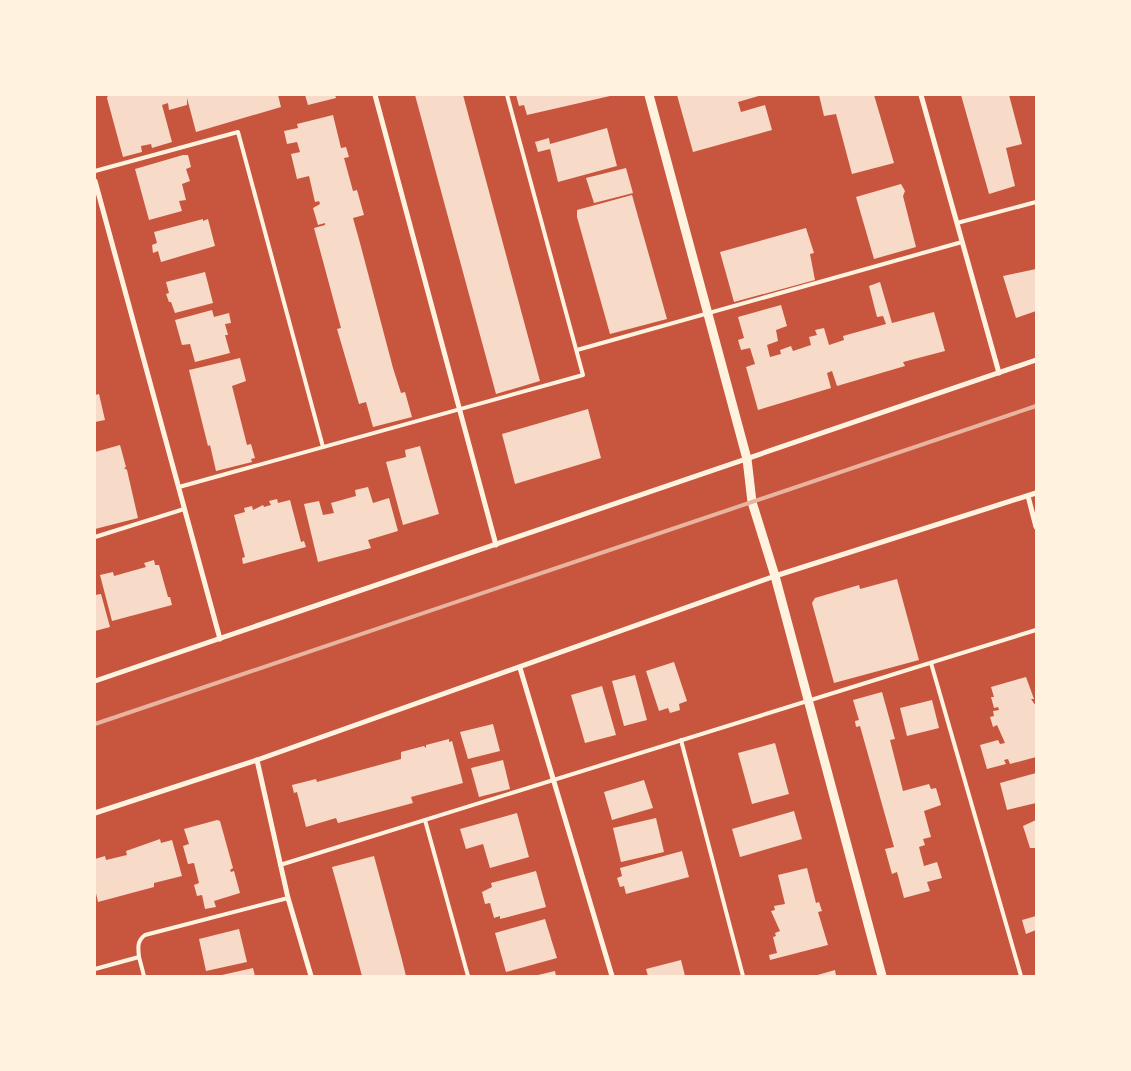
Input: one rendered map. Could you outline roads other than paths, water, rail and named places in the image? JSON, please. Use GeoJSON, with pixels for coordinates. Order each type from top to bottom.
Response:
{"type":"FeatureCollection","features":[{"type":"Feature","properties":{"kind":"street"},"geometry":{"type":"LineString","coordinates":[[376,95],[496,545]]}},
{"type":"Feature","properties":{"kind":"street"},"geometry":{"type":"LineString","coordinates":[[649,95],[747,459],[752,502],[775,576],[882,976]]}},
{"type":"Feature","properties":{"kind":"street"},"geometry":{"type":"LineString","coordinates":[[921,95],[999,373]]}},
{"type":"Feature","properties":{"kind":"street"},"geometry":{"type":"LineString","coordinates":[[95,181],[220,639]]}},
{"type":"Feature","properties":{"kind":"street"},"geometry":{"type":"LineString","coordinates":[[95,682],[1036,360]]}},
{"type":"Feature","properties":{"kind":"street"},"geometry":{"type":"LineString","coordinates":[[95,814],[258,760],[775,576],[1036,493]]}},
{"type":"Feature","properties":{"kind":"street"},"geometry":{"type":"LineString","coordinates":[[1028,496],[1036,528]]}},
{"type":"Feature","properties":{"kind":"street"},"geometry":{"type":"LineString","coordinates":[[520,668],[612,976]]}},
{"type":"Feature","properties":{"kind":"street"},"geometry":{"type":"LineString","coordinates":[[258,760],[288,898],[311,976]]}},
{"type":"Feature","properties":{"kind":"lane"},"geometry":{"type":"LineString","coordinates":[[179,487],[583,375],[507,95]]}},
{"type":"Feature","properties":{"kind":"lane"},"geometry":{"type":"LineString","coordinates":[[95,171],[238,132],[323,447]]}},
{"type":"Feature","properties":{"kind":"lane"},"geometry":{"type":"LineString","coordinates":[[957,223],[1036,202]]}},
{"type":"Feature","properties":{"kind":"lane"},"geometry":{"type":"LineString","coordinates":[[577,350],[962,242]]}},
{"type":"Feature","properties":{"kind":"lane"},"geometry":{"type":"LineString","coordinates":[[95,537],[184,509]]}},
{"type":"Feature","properties":{"kind":"lane"},"geometry":{"type":"LineString","coordinates":[[280,865],[1036,630]]}},
{"type":"Feature","properties":{"kind":"lane"},"geometry":{"type":"LineString","coordinates":[[931,663],[1021,976]]}},
{"type":"Feature","properties":{"kind":"lane"},"geometry":{"type":"LineString","coordinates":[[681,740],[743,976]]}},
{"type":"Feature","properties":{"kind":"lane"},"geometry":{"type":"LineString","coordinates":[[425,820],[468,976]]}},
{"type":"Feature","properties":{"kind":"lane"},"geometry":{"type":"LineString","coordinates":[[144,976],[138,947],[140,939],[145,935],[288,898]]}},
{"type":"Feature","properties":{"kind":"lane"},"geometry":{"type":"LineString","coordinates":[[95,969],[139,957]]}},
{"type":"Feature","properties":{"kind":"railway"},"geometry":{"type":"LineString","coordinates":[[95,724],[1036,406]]}}]}
